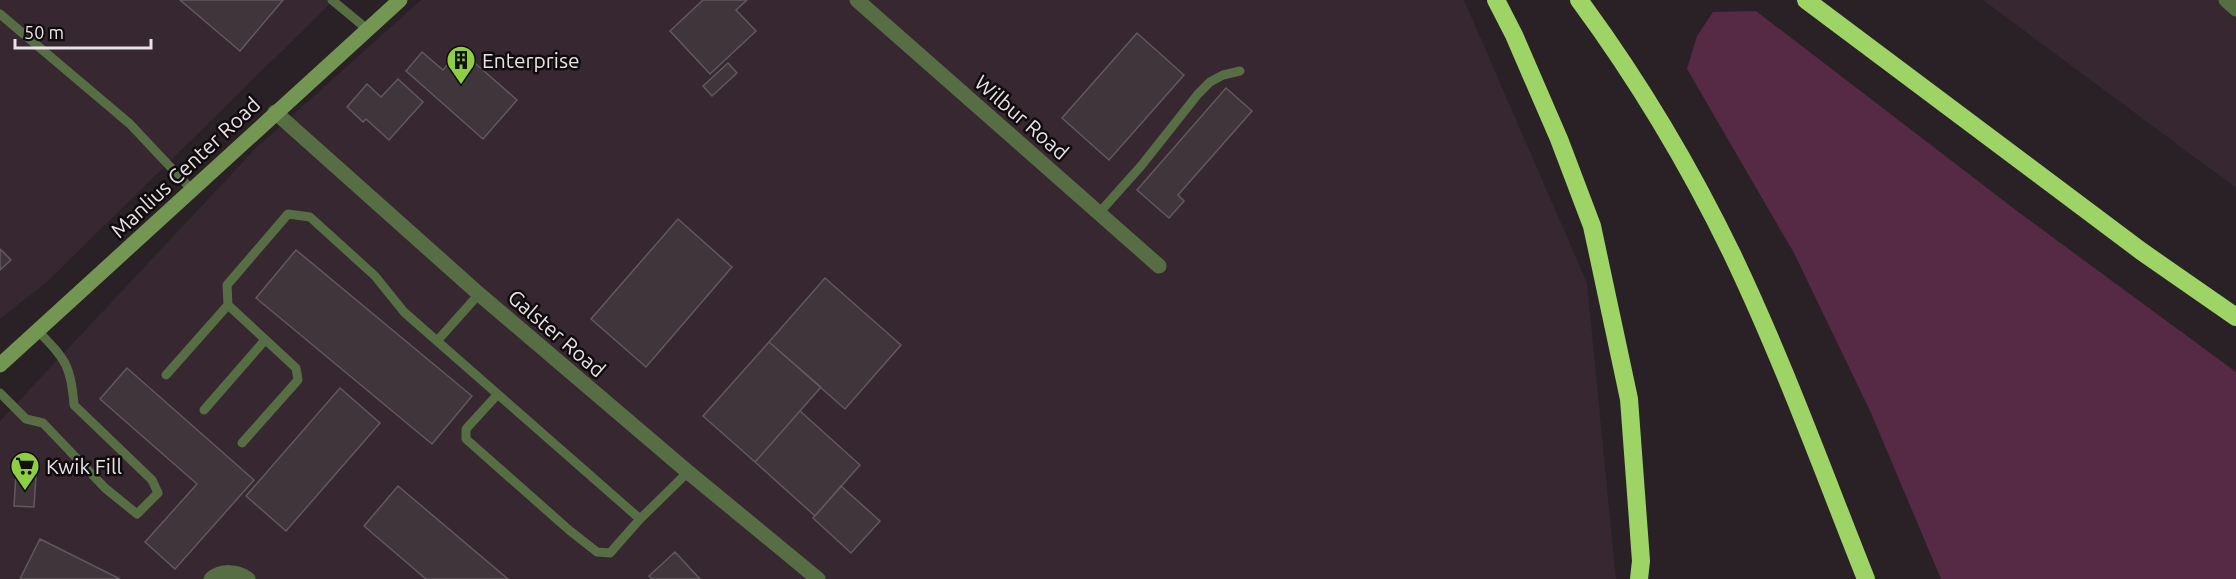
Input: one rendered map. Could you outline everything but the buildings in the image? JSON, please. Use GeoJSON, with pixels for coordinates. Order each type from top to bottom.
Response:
{"type":"FeatureCollection","features":[{"type":"Feature","properties":{"kind":"highway"},"geometry":{"type":"LineString","coordinates":[[1496,0],[1514,34],[1559,139],[1592,225],[1629,399],[1641,561],[1640,579]]}},
{"type":"Feature","properties":{"kind":"highway"},"geometry":{"type":"LineString","coordinates":[[1579,0],[1640,87],[1704,200],[1733,257],[1774,351],[1866,579]]}},
{"type":"Feature","properties":{"kind":"highway"},"geometry":{"type":"LineString","coordinates":[[1806,0],[2141,251],[2236,317]]}},
{"type":"Feature","properties":{"kind":"highway"},"geometry":{"type":"LineString","coordinates":[[2141,251],[2236,333]]}},
{"type":"Feature","properties":{"kind":"main road","name":"Manlius Center Road"},"geometry":{"type":"LineString","coordinates":[[0,365],[400,0]]}},
{"type":"Feature","properties":{"kind":"street","name":"Wilbur Road"},"geometry":{"type":"LineString","coordinates":[[857,0],[1159,267]]}},
{"type":"Feature","properties":{"kind":"street"},"geometry":{"type":"LineString","coordinates":[[2226,0],[2236,9]]}},
{"type":"Feature","properties":{"kind":"street","name":"Galster Road"},"geometry":{"type":"LineString","coordinates":[[275,112],[479,294],[818,579]]}},
{"type":"Feature","properties":{"kind":"street"},"geometry":{"type":"LineString","coordinates":[[211,579],[224,573],[234,573],[248,579]]}},
{"type":"Feature","properties":{"kind":"lane"},"geometry":{"type":"LineString","coordinates":[[332,0],[367,29]]}},
{"type":"Feature","properties":{"kind":"lane"},"geometry":{"type":"LineString","coordinates":[[0,14],[130,124],[192,190]]}},
{"type":"Feature","properties":{"kind":"lane"},"geometry":{"type":"LineString","coordinates":[[1099,213],[1142,166],[1198,94],[1210,82],[1223,75],[1240,71]]}},
{"type":"Feature","properties":{"kind":"lane"},"geometry":{"type":"LineString","coordinates":[[166,375],[228,305],[227,285],[288,214],[310,217],[375,276],[404,312],[640,519]]}},
{"type":"Feature","properties":{"kind":"lane"},"geometry":{"type":"LineString","coordinates":[[437,341],[479,294]]}},
{"type":"Feature","properties":{"kind":"lane"},"geometry":{"type":"LineString","coordinates":[[228,305],[296,368],[298,380],[242,443]]}},
{"type":"Feature","properties":{"kind":"lane"},"geometry":{"type":"LineString","coordinates":[[0,393],[26,419],[43,423],[105,488],[137,514],[158,493],[152,480],[74,405],[72,381],[62,355],[38,331]]}},
{"type":"Feature","properties":{"kind":"lane"},"geometry":{"type":"LineString","coordinates":[[204,410],[266,340]]}},
{"type":"Feature","properties":{"kind":"lane"},"geometry":{"type":"LineString","coordinates":[[497,395],[466,429],[466,439],[597,552],[610,553],[640,519],[688,472]]}},
{"type":"Feature","properties":{"kind":"shaded area"},"geometry":{"type":"Polygon","coordinates":[[[0,0],[334,0],[48,281],[0,319],[0,0]]]}},
{"type":"Feature","properties":{"kind":"shaded area"},"geometry":{"type":"Polygon","coordinates":[[[421,0],[1464,0],[1587,283],[1616,579],[0,579],[0,421],[256,148],[421,0]]]}},
{"type":"Feature","properties":{"kind":"shaded area"},"geometry":{"type":"Polygon","coordinates":[[[1983,0],[2236,0],[2236,188],[1983,0]]]}},
{"type":"Feature","properties":{"kind":"shaded area"},"geometry":{"type":"Polygon","coordinates":[[[1756,11],[2021,214],[2236,372],[2236,579],[1941,579],[1871,413],[1794,253],[1687,69],[1697,36],[1713,12],[1756,11]]]}},
{"type":"Feature","properties":{"kind":"place","name":"Enterprise"},"geometry":{"type":"Point","coordinates":[461,86]}},
{"type":"Feature","properties":{"kind":"place","name":"Kwik Fill"},"geometry":{"type":"Point","coordinates":[25,492]}}]}
